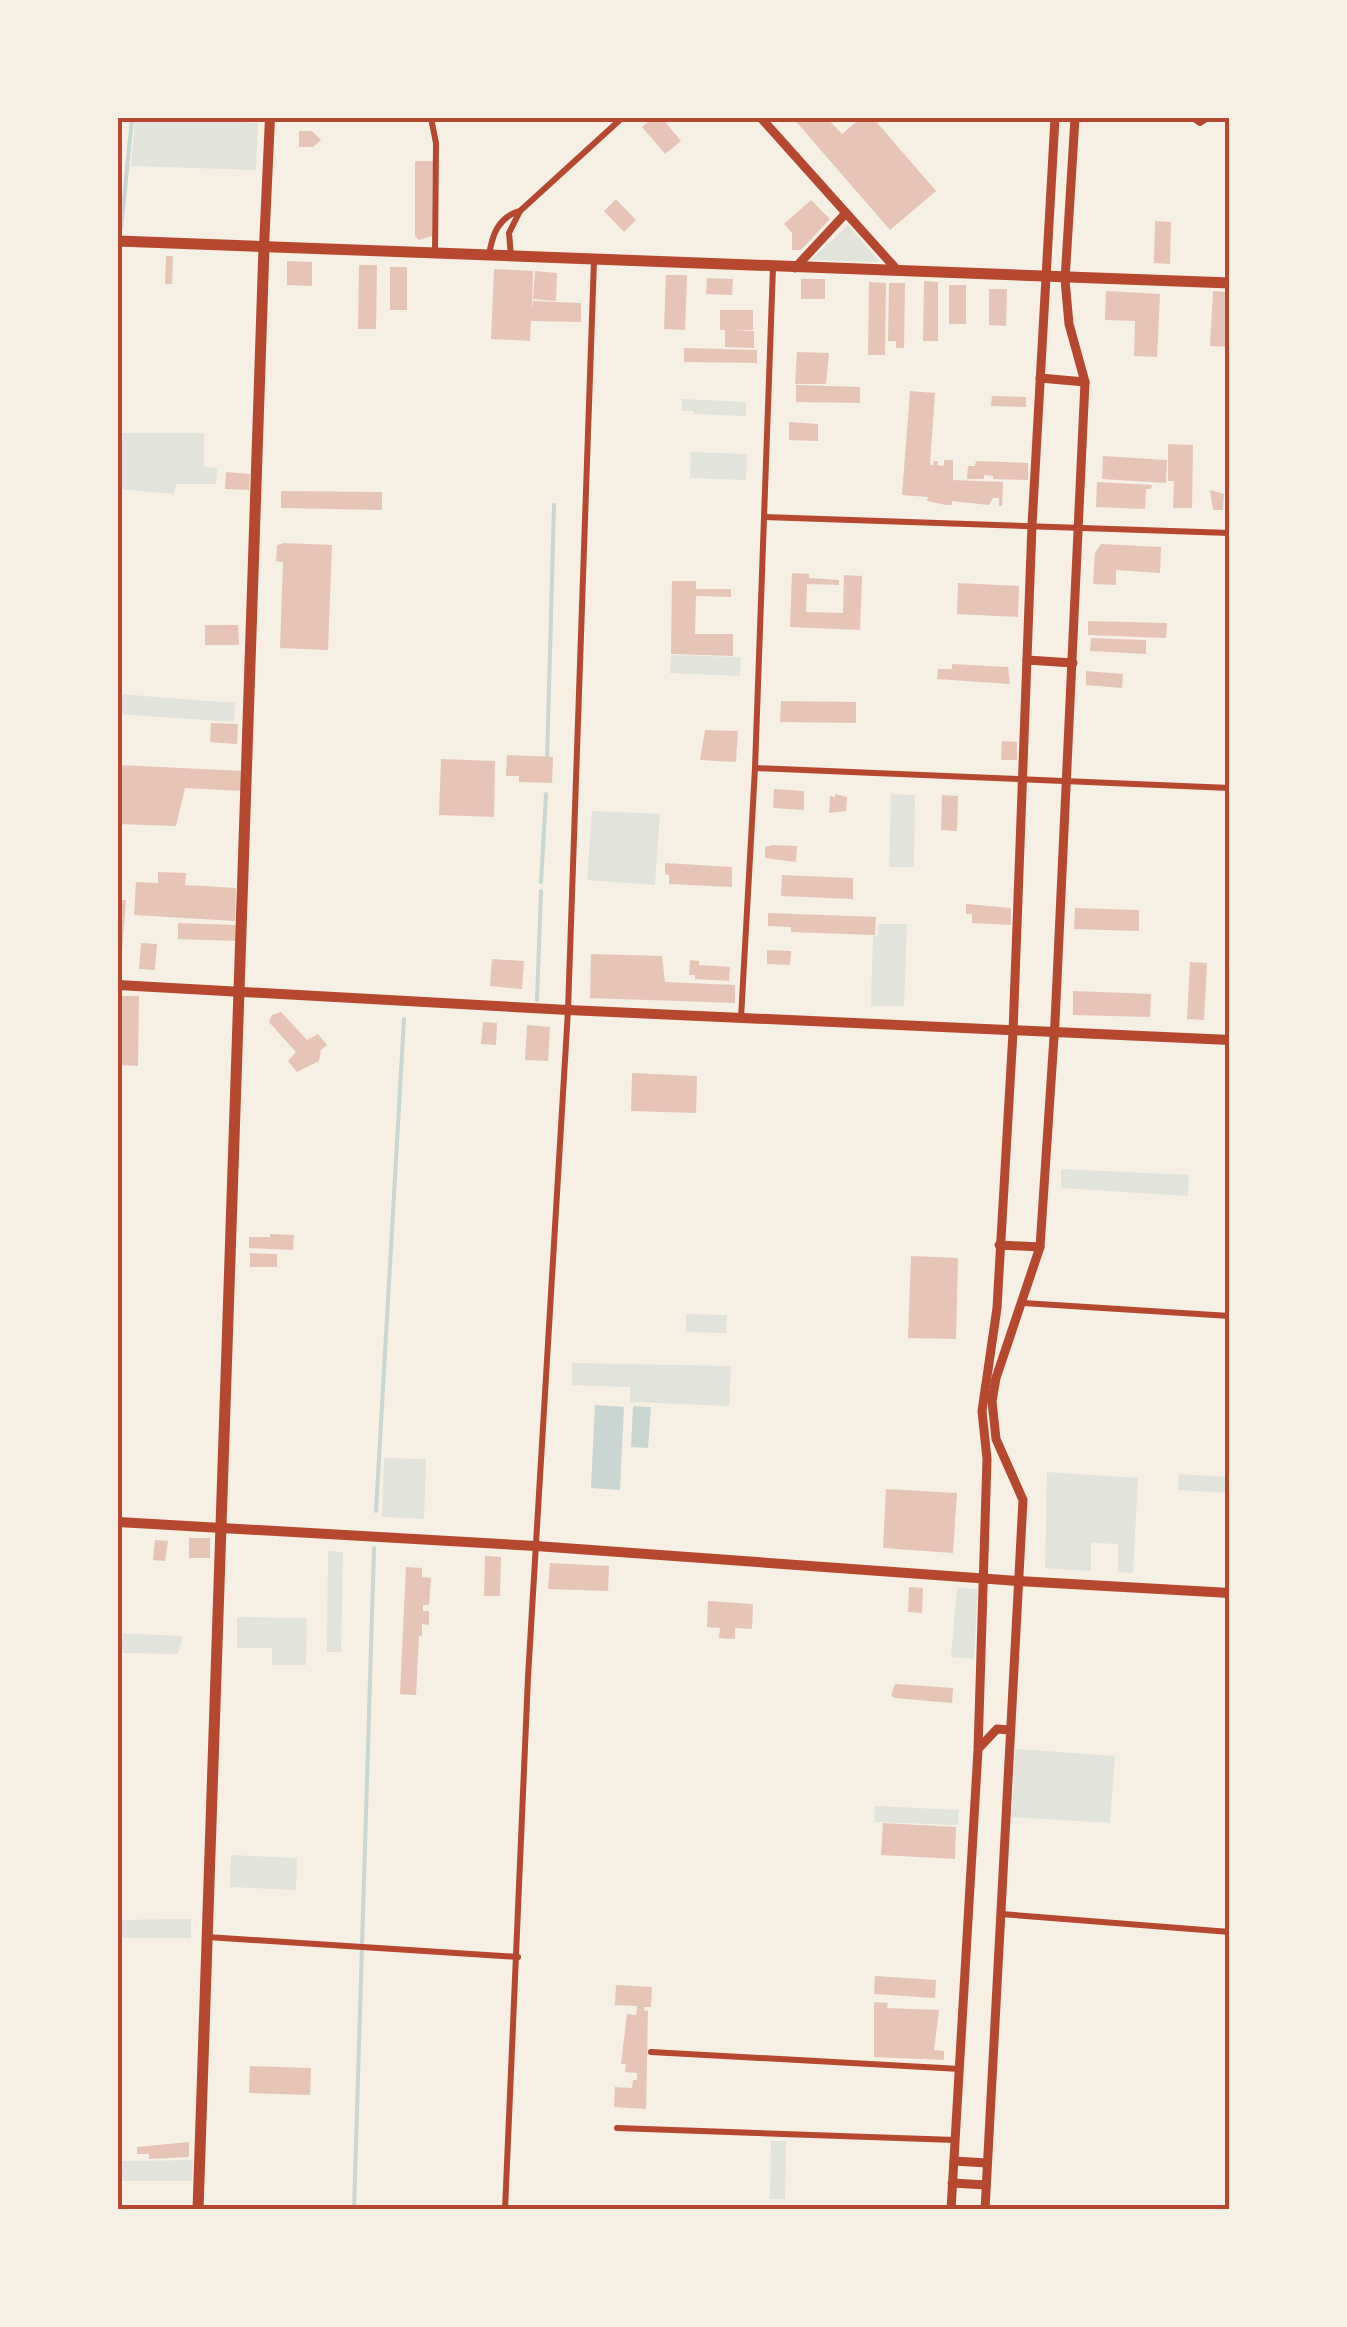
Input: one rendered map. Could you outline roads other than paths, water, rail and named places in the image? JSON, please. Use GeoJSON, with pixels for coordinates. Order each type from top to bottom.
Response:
{"type":"FeatureCollection","features":[{"type":"Feature","properties":{"kind":"main road"},"geometry":{"type":"LineString","coordinates":[[198,2210],[270,118]]}},
{"type":"Feature","properties":{"kind":"main road"},"geometry":{"type":"LineString","coordinates":[[118,241],[1065,280],[1230,283]]}},
{"type":"Feature","properties":{"kind":"main road"},"geometry":{"type":"LineString","coordinates":[[118,985],[1230,1040]]}},
{"type":"Feature","properties":{"kind":"main road"},"geometry":{"type":"LineString","coordinates":[[118,1522],[536,1546],[1230,1594]]}},
{"type":"Feature","properties":{"kind":"street"},"geometry":{"type":"LineString","coordinates":[[431,118],[436,142],[434,254]]}},
{"type":"Feature","properties":{"kind":"street"},"geometry":{"type":"LineString","coordinates":[[490,256],[495,230],[508,216],[520,211],[622,118]]}},
{"type":"Feature","properties":{"kind":"street"},"geometry":{"type":"LineString","coordinates":[[761,118],[898,271]]}},
{"type":"Feature","properties":{"kind":"street"},"geometry":{"type":"LineString","coordinates":[[951,2210],[978,1750],[987,1460],[982,1411],[998,1308],[1013,1032],[1032,525],[1055,118]]}},
{"type":"Feature","properties":{"kind":"street"},"geometry":{"type":"LineString","coordinates":[[985,2210],[1023,1500],[996,1439],[992,1401],[1040,1247],[1054,1034],[1085,382],[1069,324],[1065,280],[1075,118]]}},
{"type":"Feature","properties":{"kind":"street"},"geometry":{"type":"LineString","coordinates":[[1193,118],[1199,122],[1206,119]]}},
{"type":"Feature","properties":{"kind":"street"},"geometry":{"type":"LineString","coordinates":[[511,256],[509,232],[520,211]]}},
{"type":"Feature","properties":{"kind":"street"},"geometry":{"type":"LineString","coordinates":[[795,268],[846,213]]}},
{"type":"Feature","properties":{"kind":"street"},"geometry":{"type":"LineString","coordinates":[[505,2210],[536,1546],[568,1010],[594,260]]}},
{"type":"Feature","properties":{"kind":"street"},"geometry":{"type":"LineString","coordinates":[[741,1018],[774,267]]}},
{"type":"Feature","properties":{"kind":"street"},"geometry":{"type":"LineString","coordinates":[[1040,378],[1085,382]]}},
{"type":"Feature","properties":{"kind":"street"},"geometry":{"type":"LineString","coordinates":[[764,518],[1230,533]]}},
{"type":"Feature","properties":{"kind":"street"},"geometry":{"type":"LineString","coordinates":[[1027,660],[1072,663]]}},
{"type":"Feature","properties":{"kind":"street"},"geometry":{"type":"LineString","coordinates":[[754,768],[1230,788]]}},
{"type":"Feature","properties":{"kind":"street"},"geometry":{"type":"LineString","coordinates":[[999,1245],[1040,1247]]}},
{"type":"Feature","properties":{"kind":"street"},"geometry":{"type":"LineString","coordinates":[[1023,1303],[1230,1316]]}},
{"type":"Feature","properties":{"kind":"street"},"geometry":{"type":"LineString","coordinates":[[992,1351],[1004,1356]]}},
{"type":"Feature","properties":{"kind":"street"},"geometry":{"type":"LineString","coordinates":[[978,1750],[997,1729],[1010,1730]]}},
{"type":"Feature","properties":{"kind":"street"},"geometry":{"type":"LineString","coordinates":[[1001,1914],[1230,1932]]}},
{"type":"Feature","properties":{"kind":"street"},"geometry":{"type":"LineString","coordinates":[[207,1938],[518,1956]]}},
{"type":"Feature","properties":{"kind":"street"},"geometry":{"type":"LineString","coordinates":[[651,2052],[960,2069]]}},
{"type":"Feature","properties":{"kind":"street"},"geometry":{"type":"LineString","coordinates":[[617,2128],[954,2140]]}},
{"type":"Feature","properties":{"kind":"street"},"geometry":{"type":"LineString","coordinates":[[954,2160],[986,2163]]}},
{"type":"Feature","properties":{"kind":"street"},"geometry":{"type":"LineString","coordinates":[[952,2183],[986,2185]]}},
{"type":"Feature","properties":{"kind":"waterway"},"geometry":{"type":"LineString","coordinates":[[121,229],[132,118]]}},
{"type":"Feature","properties":{"kind":"waterway"},"geometry":{"type":"LineString","coordinates":[[118,285],[120,258]]}},
{"type":"Feature","properties":{"kind":"waterway"},"geometry":{"type":"LineString","coordinates":[[547,761],[554,505]]}},
{"type":"Feature","properties":{"kind":"waterway"},"geometry":{"type":"LineString","coordinates":[[541,882],[546,794]]}},
{"type":"Feature","properties":{"kind":"waterway"},"geometry":{"type":"LineString","coordinates":[[537,1000],[541,891]]}},
{"type":"Feature","properties":{"kind":"waterway"},"geometry":{"type":"LineString","coordinates":[[376,1511],[404,1019]]}},
{"type":"Feature","properties":{"kind":"waterway"},"geometry":{"type":"LineString","coordinates":[[354,2210],[374,1548]]}}]}
